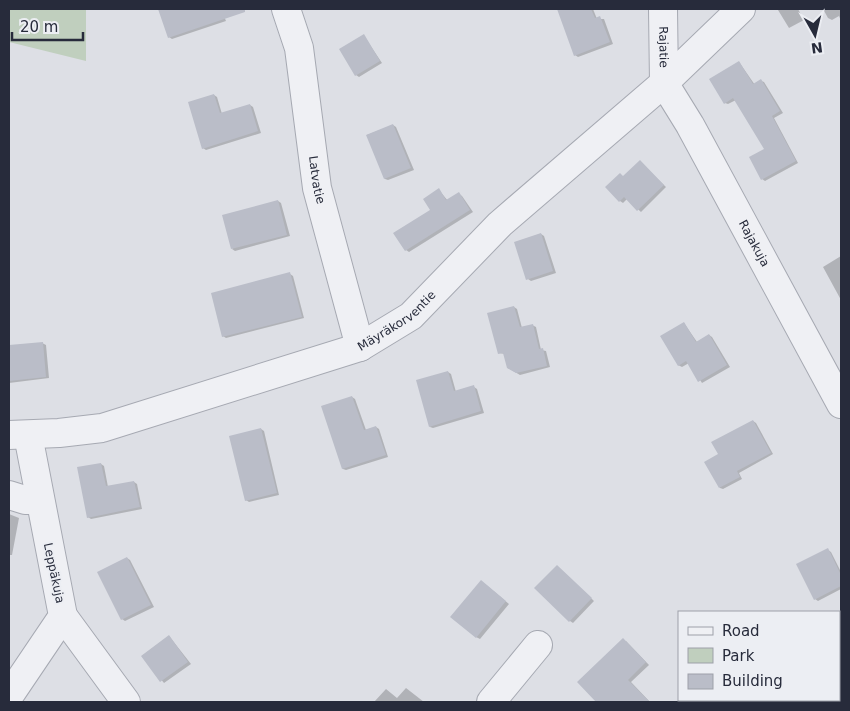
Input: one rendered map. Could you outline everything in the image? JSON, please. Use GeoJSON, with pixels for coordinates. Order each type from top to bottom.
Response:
{"type":"FeatureCollection","features":[{"type":"Feature","properties":{"kind":"street","name":"Latvatie"},"geometry":{"type":"LineString","coordinates":[[286,9],[299,48],[317,188],[360,347]]}},
{"type":"Feature","properties":{"kind":"street","name":"Rajatie"},"geometry":{"type":"LineString","coordinates":[[662,9],[664,83]]}},
{"type":"Feature","properties":{"kind":"street","name":"Mäyräkorventie"},"geometry":{"type":"LineString","coordinates":[[18,435],[102,428],[360,347],[411,316],[500,224],[664,83],[741,9]]}},
{"type":"Feature","properties":{"kind":"street","name":"Rajakuja"},"geometry":{"type":"LineString","coordinates":[[664,83],[690,125],[841,404]]}},
{"type":"Feature","properties":{"kind":"street","name":"Leppäkuja"},"geometry":{"type":"LineString","coordinates":[[9,696],[63,616],[39,500],[18,435]]}},
{"type":"Feature","properties":{"kind":"street"},"geometry":{"type":"LineString","coordinates":[[9,495],[25,500],[39,500]]}},
{"type":"Feature","properties":{"kind":"street"},"geometry":{"type":"LineString","coordinates":[[63,616],[126,702]]}},
{"type":"Feature","properties":{"kind":"street"},"geometry":{"type":"LineString","coordinates":[[490,702],[538,645]]}},
{"type":"Feature","properties":{"kind":"green space"},"geometry":{"type":"Polygon","coordinates":[[[9,9],[86,9],[86,61],[9,42],[9,9]]]}},
{"type":"Feature","properties":{"kind":"building"},"geometry":{"type":"Polygon","coordinates":[[[158,9],[245,9],[245,12],[168,38],[158,9]]]}},
{"type":"Feature","properties":{"kind":"building"},"geometry":{"type":"Polygon","coordinates":[[[557,9],[591,9],[595,18],[600,16],[610,42],[574,56],[557,9]]]}},
{"type":"Feature","properties":{"kind":"building"},"geometry":{"type":"Polygon","coordinates":[[[364,34],[380,61],[355,76],[339,49],[364,34]]]}},
{"type":"Feature","properties":{"kind":"building"},"geometry":{"type":"Polygon","coordinates":[[[739,61],[753,84],[761,79],[780,111],[772,116],[796,161],[761,180],[749,157],[764,149],[733,98],[724,104],[709,79],[739,61]]]}},
{"type":"Feature","properties":{"kind":"building"},"geometry":{"type":"Polygon","coordinates":[[[214,94],[220,113],[250,104],[258,131],[202,149],[188,102],[214,94]]]}},
{"type":"Feature","properties":{"kind":"building"},"geometry":{"type":"Polygon","coordinates":[[[393,124],[411,168],[384,179],[366,135],[393,124]]]}},
{"type":"Feature","properties":{"kind":"building"},"geometry":{"type":"Polygon","coordinates":[[[640,160],[664,185],[637,211],[624,197],[619,202],[605,187],[620,173],[623,176],[640,160]]]}},
{"type":"Feature","properties":{"kind":"building"},"geometry":{"type":"Polygon","coordinates":[[[439,188],[446,200],[459,192],[470,210],[405,251],[393,233],[430,210],[423,199],[439,188]]]}},
{"type":"Feature","properties":{"kind":"building"},"geometry":{"type":"Polygon","coordinates":[[[278,200],[287,235],[231,249],[222,215],[278,200]]]}},
{"type":"Feature","properties":{"kind":"building"},"geometry":{"type":"Polygon","coordinates":[[[541,233],[553,271],[526,280],[514,242],[541,233]]]}},
{"type":"Feature","properties":{"kind":"building"},"geometry":{"type":"Polygon","coordinates":[[[290,272],[302,317],[222,337],[211,293],[290,272]]]}},
{"type":"Feature","properties":{"kind":"building"},"geometry":{"type":"Polygon","coordinates":[[[514,306],[520,327],[533,324],[539,349],[543,348],[547,366],[516,373],[507,368],[503,353],[498,354],[487,313],[514,306]]]}},
{"type":"Feature","properties":{"kind":"building"},"geometry":{"type":"Polygon","coordinates":[[[684,322],[696,342],[709,334],[727,365],[698,382],[686,361],[678,366],[660,336],[684,322]]]}},
{"type":"Feature","properties":{"kind":"building"},"geometry":{"type":"Polygon","coordinates":[[[43,342],[46,377],[9,381],[9,345],[43,342]]]}},
{"type":"Feature","properties":{"kind":"building"},"geometry":{"type":"Polygon","coordinates":[[[448,371],[454,391],[474,385],[481,411],[429,427],[416,380],[448,371]]]}},
{"type":"Feature","properties":{"kind":"building"},"geometry":{"type":"Polygon","coordinates":[[[352,396],[364,430],[376,426],[386,455],[342,469],[321,406],[352,396]]]}},
{"type":"Feature","properties":{"kind":"building"},"geometry":{"type":"Polygon","coordinates":[[[753,420],[771,453],[737,471],[740,477],[719,488],[704,462],[718,454],[711,442],[753,420]]]}},
{"type":"Feature","properties":{"kind":"building"},"geometry":{"type":"Polygon","coordinates":[[[261,428],[277,493],[245,501],[229,436],[261,428]]]}},
{"type":"Feature","properties":{"kind":"building"},"geometry":{"type":"Polygon","coordinates":[[[101,463],[106,486],[134,481],[140,507],[87,518],[77,467],[101,463]]]}},
{"type":"Feature","properties":{"kind":"building"},"geometry":{"type":"Polygon","coordinates":[[[828,548],[841,575],[841,586],[814,600],[796,564],[828,548]]]}},
{"type":"Feature","properties":{"kind":"building"},"geometry":{"type":"Polygon","coordinates":[[[127,557],[151,605],[121,620],[97,572],[127,557]]]}},
{"type":"Feature","properties":{"kind":"building"},"geometry":{"type":"Polygon","coordinates":[[[557,565],[592,598],[569,622],[534,588],[557,565]]]}},
{"type":"Feature","properties":{"kind":"building"},"geometry":{"type":"Polygon","coordinates":[[[481,580],[506,601],[476,638],[450,617],[481,580]]]}},
{"type":"Feature","properties":{"kind":"building"},"geometry":{"type":"Polygon","coordinates":[[[169,635],[188,662],[160,682],[141,656],[169,635]]]}},
{"type":"Feature","properties":{"kind":"building"},"geometry":{"type":"Polygon","coordinates":[[[623,638],[646,662],[628,680],[650,702],[596,702],[577,682],[623,638]]]}}]}
